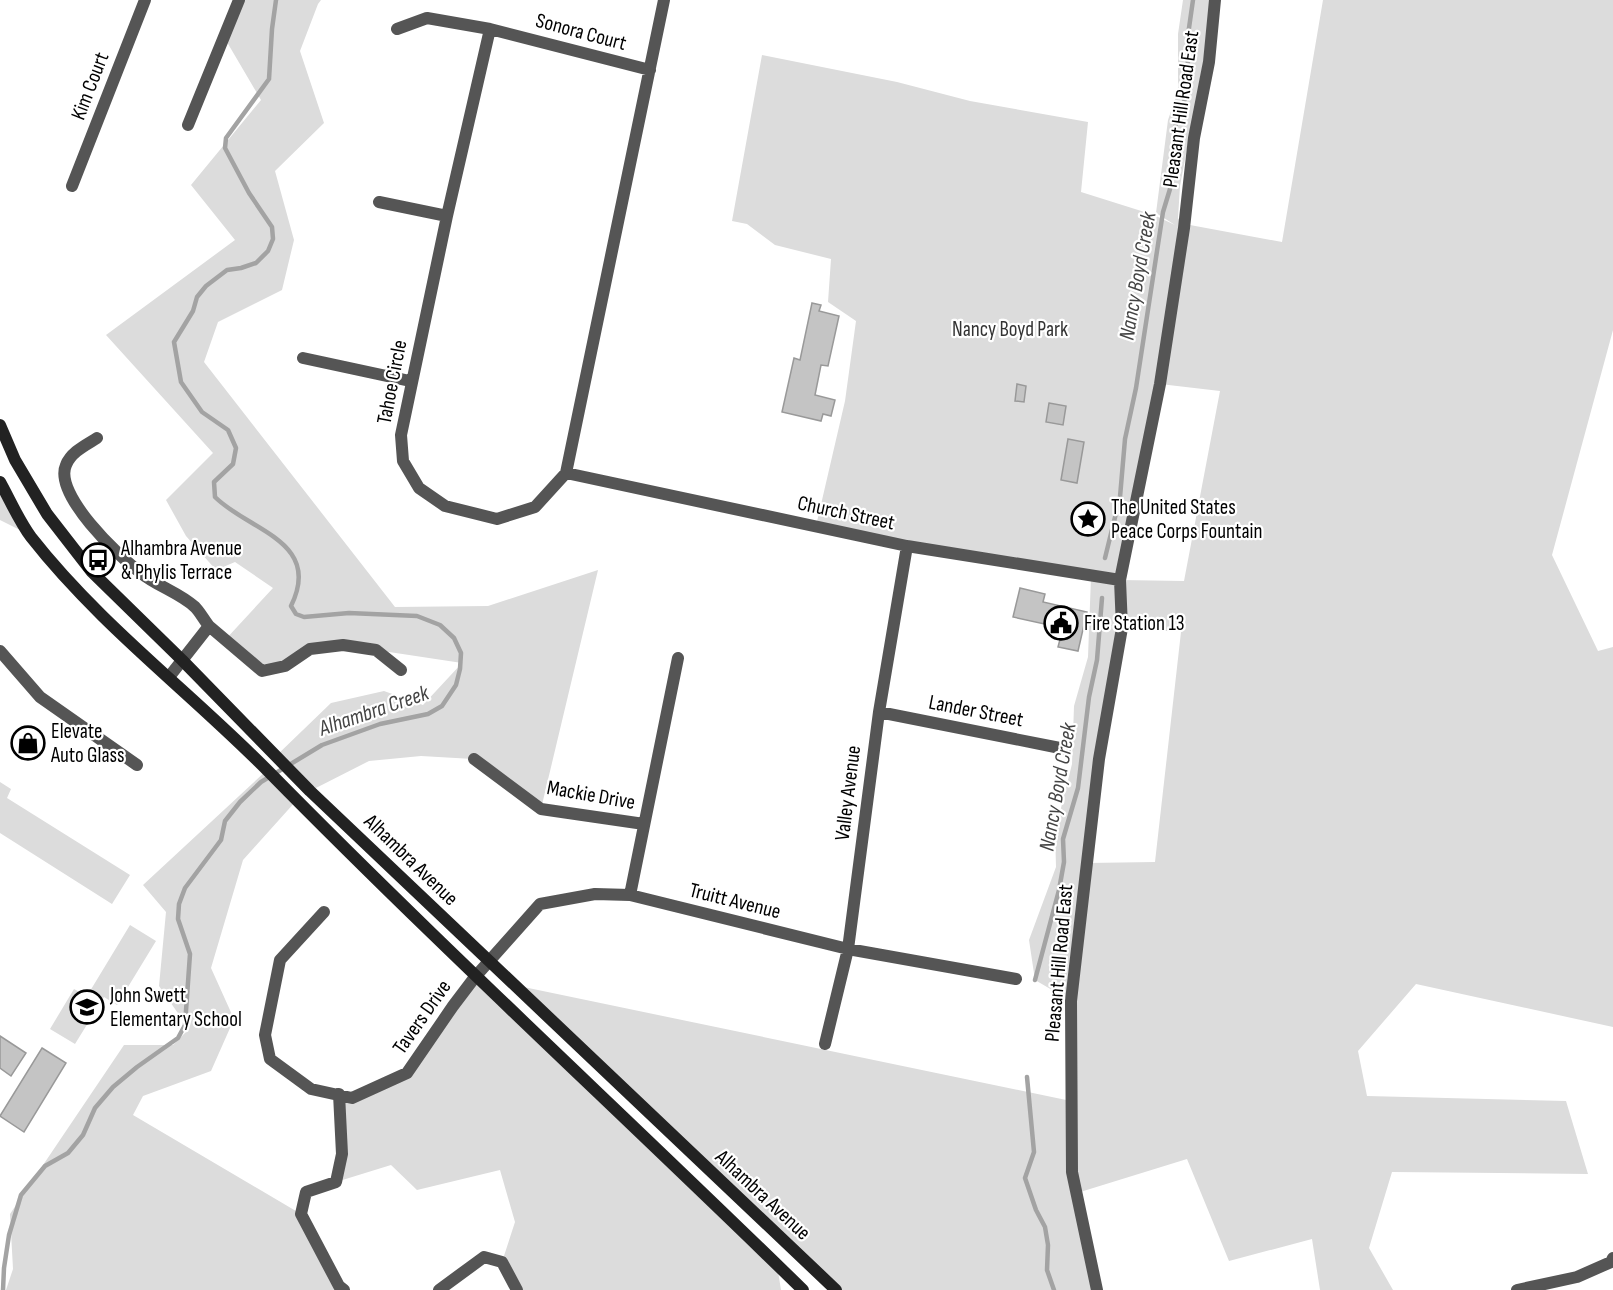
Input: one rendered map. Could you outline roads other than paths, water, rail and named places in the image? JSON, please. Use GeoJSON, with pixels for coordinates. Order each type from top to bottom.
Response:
{"type":"FeatureCollection","features":[{"type":"Feature","properties":{"kind":"main road","name":"Alhambra Avenue"},"geometry":{"type":"LineString","coordinates":[[0,425],[15,460],[48,514],[92,572],[182,660],[309,791],[836,1290]]}},
{"type":"Feature","properties":{"kind":"main road","name":"Alhambra Avenue"},"geometry":{"type":"LineString","coordinates":[[0,482],[30,535],[124,639],[169,677],[267,770],[475,977],[803,1290]]}},
{"type":"Feature","properties":{"kind":"street","name":"Kim Court"},"geometry":{"type":"LineString","coordinates":[[72,186],[145,0]]}},
{"type":"Feature","properties":{"kind":"street"},"geometry":{"type":"LineString","coordinates":[[188,125],[239,0]]}},
{"type":"Feature","properties":{"kind":"street"},"geometry":{"type":"LineString","coordinates":[[566,473],[664,0]]}},
{"type":"Feature","properties":{"kind":"street","name":"Pleasant Hill Road East"},"geometry":{"type":"LineString","coordinates":[[1098,1290],[1072,1172],[1071,1001],[1099,759],[1122,628],[1120,580],[1160,384],[1185,222],[1194,138],[1209,62],[1215,0]]}},
{"type":"Feature","properties":{"kind":"street","name":"Sonora Court"},"geometry":{"type":"LineString","coordinates":[[397,29],[427,18],[490,29],[650,70]]}},
{"type":"Feature","properties":{"kind":"street","name":"Tahoe Circle"},"geometry":{"type":"LineString","coordinates":[[490,29],[400,435],[403,461],[419,489],[445,506],[497,519],[535,507],[566,473]]}},
{"type":"Feature","properties":{"kind":"street"},"geometry":{"type":"LineString","coordinates":[[379,202],[447,216]]}},
{"type":"Feature","properties":{"kind":"street"},"geometry":{"type":"LineString","coordinates":[[303,358],[411,381]]}},
{"type":"Feature","properties":{"kind":"street"},"geometry":{"type":"LineString","coordinates":[[97,438],[75,452],[65,466],[66,486],[83,516],[141,574],[196,608],[208,626],[262,671],[285,666],[310,649],[343,645],[376,650],[401,670]]}},
{"type":"Feature","properties":{"kind":"street","name":"Church Street"},"geometry":{"type":"LineString","coordinates":[[566,473],[907,546],[1120,580]]}},
{"type":"Feature","properties":{"kind":"street","name":"Valley Avenue"},"geometry":{"type":"LineString","coordinates":[[825,1044],[848,949],[879,712],[907,546]]}},
{"type":"Feature","properties":{"kind":"street"},"geometry":{"type":"LineString","coordinates":[[169,677],[208,626]]}},
{"type":"Feature","properties":{"kind":"street"},"geometry":{"type":"LineString","coordinates":[[0,651],[40,698],[137,765]]}},
{"type":"Feature","properties":{"kind":"street","name":"Mackie Drive"},"geometry":{"type":"LineString","coordinates":[[630,895],[678,658]]}},
{"type":"Feature","properties":{"kind":"street","name":"Lander Street"},"geometry":{"type":"LineString","coordinates":[[879,712],[1065,749]]}},
{"type":"Feature","properties":{"kind":"street","name":"Mackie Drive"},"geometry":{"type":"LineString","coordinates":[[474,759],[541,809],[644,824]]}},
{"type":"Feature","properties":{"kind":"street","name":"Truitt Avenue"},"geometry":{"type":"LineString","coordinates":[[475,977],[540,904],[595,894],[630,895],[848,949],[1016,979]]}},
{"type":"Feature","properties":{"kind":"street","name":"Tavers Drive"},"geometry":{"type":"LineString","coordinates":[[324,912],[280,960],[265,1035],[270,1059],[311,1089],[352,1098],[407,1073],[475,977]]}},
{"type":"Feature","properties":{"kind":"street"},"geometry":{"type":"LineString","coordinates":[[339,1094],[342,1154],[336,1182],[306,1192],[301,1214],[339,1286],[344,1290]]}},
{"type":"Feature","properties":{"kind":"street"},"geometry":{"type":"LineString","coordinates":[[439,1290],[484,1257],[502,1262],[517,1290]]}},
{"type":"Feature","properties":{"kind":"street"},"geometry":{"type":"LineString","coordinates":[[1517,1290],[1577,1277],[1611,1262],[1613,1258]]}},
{"type":"Feature","properties":{"kind":"waterway","name":"Alhambra Creek"},"geometry":{"type":"LineString","coordinates":[[3,1290],[9,1235],[21,1195],[45,1166],[68,1153],[83,1135],[95,1108],[113,1087],[178,1038],[185,1025],[190,954],[178,919],[179,904],[185,888],[221,840],[225,821],[240,802],[261,782],[322,745],[380,724],[428,714],[442,706],[456,685],[460,669],[461,653],[454,638],[440,625],[417,616],[349,613],[304,617],[296,614],[291,606],[298,584],[297,566],[290,552],[278,540],[229,509],[215,497],[214,482],[233,464],[236,448],[228,430],[202,412],[181,382],[174,342],[193,311],[197,297],[206,286],[227,270],[256,263],[268,251],[273,239],[272,227],[249,193],[225,148],[226,138],[269,79],[276,0]]}},
{"type":"Feature","properties":{"kind":"waterway","name":"Nancy Boyd Creek"},"geometry":{"type":"LineString","coordinates":[[1105,558],[1120,497],[1125,439],[1136,388],[1163,212],[1170,189],[1176,121],[1187,94],[1188,35],[1193,0]]}},
{"type":"Feature","properties":{"kind":"waterway","name":"Nancy Boyd Creek"},"geometry":{"type":"LineString","coordinates":[[1035,980],[1059,890],[1064,862],[1063,839],[1078,788],[1089,697],[1097,660],[1102,598]]}},
{"type":"Feature","properties":{"kind":"waterway","name":"Nancy Boyd Creek"},"geometry":{"type":"LineString","coordinates":[[1027,1077],[1034,1152],[1025,1178],[1036,1210],[1045,1227],[1048,1245],[1047,1270],[1054,1290]]}},
{"type":"Feature","properties":{"kind":"place","name":"The United States Peace Corps Fountain"},"geometry":{"type":"Point","coordinates":[1088,519]}},
{"type":"Feature","properties":{"kind":"place","name":"Alhambra Avenue & Phylis Terrace"},"geometry":{"type":"Point","coordinates":[98,560]}},
{"type":"Feature","properties":{"kind":"place","name":"Fire Station 13"},"geometry":{"type":"Point","coordinates":[1061,623]}},
{"type":"Feature","properties":{"kind":"place","name":"Elevate Auto Glass"},"geometry":{"type":"Point","coordinates":[28,743]}},
{"type":"Feature","properties":{"kind":"place","name":"John Swett Elementary School"},"geometry":{"type":"Point","coordinates":[87,1007]}},
{"type":"Feature","properties":{"kind":"park label","name":"Nancy Boyd Park"},"geometry":{"type":"Point","coordinates":[1010,329]}}]}
